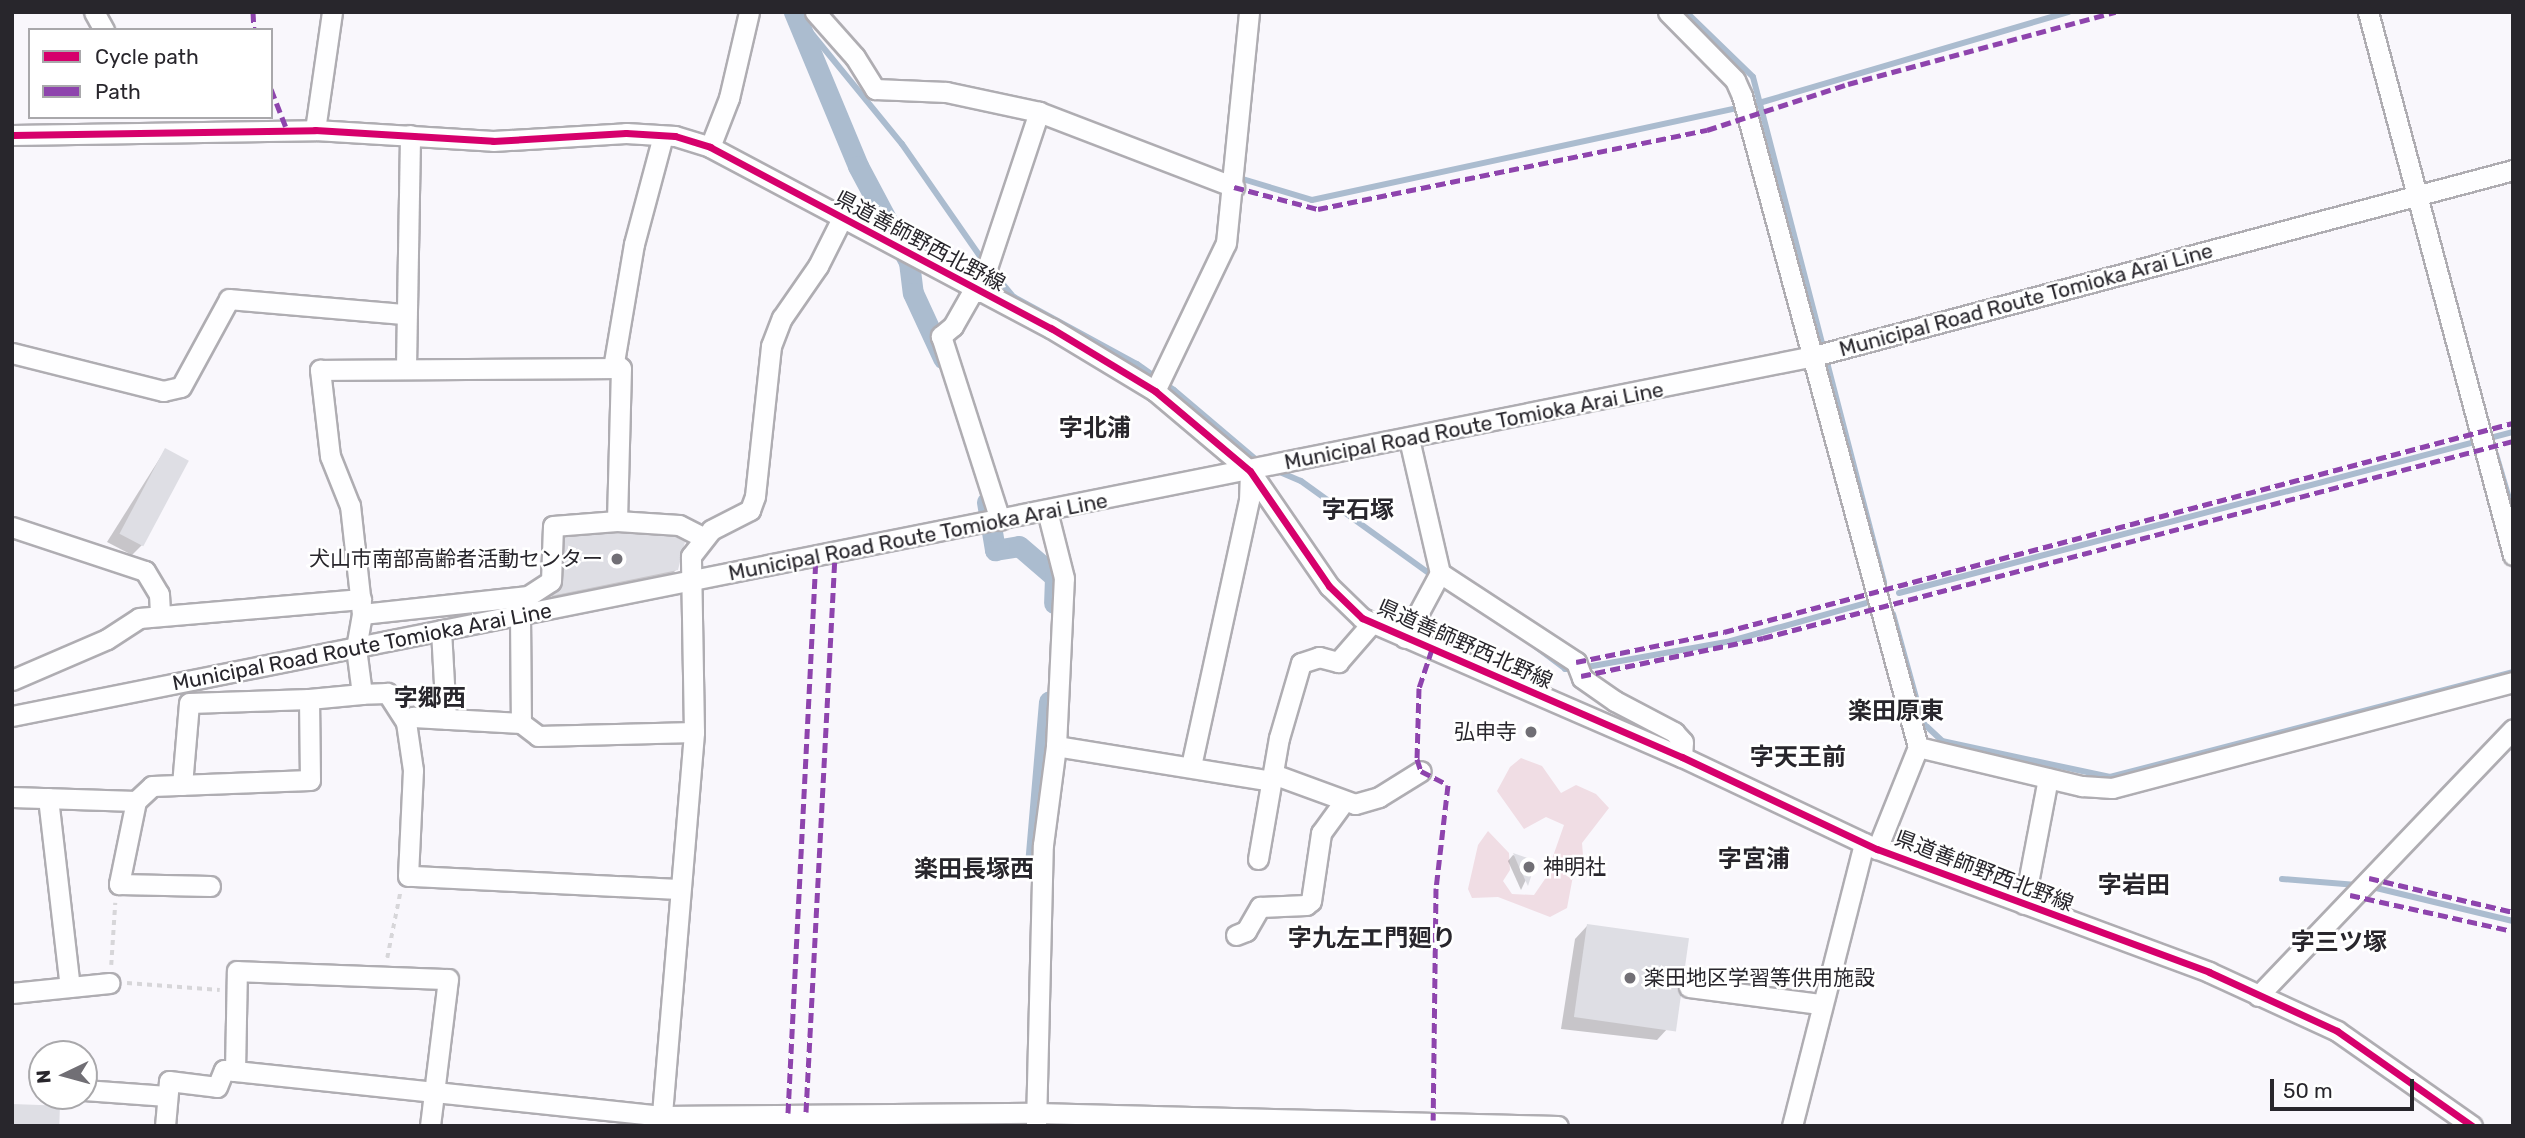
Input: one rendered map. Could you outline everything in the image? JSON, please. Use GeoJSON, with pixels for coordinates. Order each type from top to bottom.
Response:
{"type":"FeatureCollection","features":[{"type":"Feature","properties":{"kind":"street"},"geometry":{"type":"LineString","coordinates":[[94,12],[103,28]]}},
{"type":"Feature","properties":{"kind":"street"},"geometry":{"type":"LineString","coordinates":[[315,130],[332,12]]}},
{"type":"Feature","properties":{"kind":"street"},"geometry":{"type":"LineString","coordinates":[[710,147],[729,98],[749,12]]}},
{"type":"Feature","properties":{"kind":"street"},"geometry":{"type":"LineString","coordinates":[[815,12],[855,57],[875,89],[946,92],[1039,112],[1235,177]]}},
{"type":"Feature","properties":{"kind":"street"},"geometry":{"type":"LineString","coordinates":[[1160,382],[1226,243],[1235,177],[1249,12]]}},
{"type":"Feature","properties":{"kind":"street"},"geometry":{"type":"LineString","coordinates":[[1668,12],[1735,80],[1742,96],[1918,747],[1870,846],[1820,1004],[1792,1126]]}},
{"type":"Feature","properties":{"kind":"street"},"geometry":{"type":"LineString","coordinates":[[2368,12],[2414,197],[2513,555]]}},
{"type":"Feature","properties":{"kind":"street"},"geometry":{"type":"LineString","coordinates":[[993,521],[941,336],[977,291],[1039,112]]}},
{"type":"Feature","properties":{"kind":"street","name":"県道善師野西北野線"},"geometry":{"type":"LineString","coordinates":[[12,135],[165,125],[315,130],[493,141],[561,135],[663,136],[710,147],[912,258],[1160,382],[1250,471],[1329,586],[1348,608],[1372,623],[1682,757],[1870,846],[2209,972],[2337,1031],[2472,1126]]}},
{"type":"Feature","properties":{"kind":"street"},"geometry":{"type":"LineString","coordinates":[[406,367],[410,135]]}},
{"type":"Feature","properties":{"kind":"street"},"geometry":{"type":"LineString","coordinates":[[362,694],[356,648],[361,606],[350,506],[330,456],[320,370],[406,367],[613,368],[634,244],[663,136]]}},
{"type":"Feature","properties":{"kind":"street","name":"Municipal Road Route Tomioka Arai Line"},"geometry":{"type":"LineString","coordinates":[[12,716],[1250,471],[1814,356],[2513,170]]}},
{"type":"Feature","properties":{"kind":"street"},"geometry":{"type":"LineString","coordinates":[[662,1121],[678,889],[694,732],[691,555],[703,537],[750,510],[755,496],[771,346],[782,318],[818,266],[841,220]]}},
{"type":"Feature","properties":{"kind":"street"},"geometry":{"type":"LineString","coordinates":[[12,353],[163,391],[181,387],[229,299],[405,314]]}},
{"type":"Feature","properties":{"kind":"street"},"geometry":{"type":"LineString","coordinates":[[614,362],[621,368],[617,521]]}},
{"type":"Feature","properties":{"kind":"street"},"geometry":{"type":"LineString","coordinates":[[1405,638],[1440,573],[1409,439]]}},
{"type":"Feature","properties":{"kind":"street"},"geometry":{"type":"LineString","coordinates":[[1191,766],[1249,500],[1250,471]]}},
{"type":"Feature","properties":{"kind":"street"},"geometry":{"type":"LineString","coordinates":[[1030,1118],[1043,845],[1056,746],[1064,578],[1047,511]]}},
{"type":"Feature","properties":{"kind":"street"},"geometry":{"type":"LineString","coordinates":[[12,680],[107,639],[124,625],[160,615],[528,596],[551,581],[553,526],[617,521],[679,525],[703,537]]}},
{"type":"Feature","properties":{"kind":"street"},"geometry":{"type":"LineString","coordinates":[[12,527],[145,570],[159,594],[160,615]]}},
{"type":"Feature","properties":{"kind":"street"},"geometry":{"type":"LineString","coordinates":[[1440,573],[1576,662],[1582,678],[1615,701],[1674,733],[1683,742],[1682,757]]}},
{"type":"Feature","properties":{"kind":"street"},"geometry":{"type":"LineString","coordinates":[[520,615],[521,723]]}},
{"type":"Feature","properties":{"kind":"street"},"geometry":{"type":"LineString","coordinates":[[1258,859],[1272,778],[1301,663],[1319,657],[1338,662],[1372,623]]}},
{"type":"Feature","properties":{"kind":"street"},"geometry":{"type":"LineString","coordinates":[[442,630],[446,719]]}},
{"type":"Feature","properties":{"kind":"street"},"geometry":{"type":"LineString","coordinates":[[181,785],[189,703],[185,681]]}},
{"type":"Feature","properties":{"kind":"street"},"geometry":{"type":"LineString","coordinates":[[1918,747],[2048,778],[2112,788],[2513,682]]}},
{"type":"Feature","properties":{"kind":"street"},"geometry":{"type":"LineString","coordinates":[[189,703],[387,693],[406,722],[413,770],[408,876],[678,889]]}},
{"type":"Feature","properties":{"kind":"street"},"geometry":{"type":"LineString","coordinates":[[210,886],[119,884],[136,802],[152,786],[310,780],[309,699]]}},
{"type":"Feature","properties":{"kind":"street"},"geometry":{"type":"LineString","coordinates":[[406,722],[413,717],[521,723],[538,736],[694,732]]}},
{"type":"Feature","properties":{"kind":"street"},"geometry":{"type":"LineString","coordinates":[[2258,996],[2350,895],[2513,729]]}},
{"type":"Feature","properties":{"kind":"street"},"geometry":{"type":"LineString","coordinates":[[1056,746],[1272,778],[1311,786],[1343,803],[1364,804],[1421,771]]}},
{"type":"Feature","properties":{"kind":"street"},"geometry":{"type":"LineString","coordinates":[[2024,904],[2048,778]]}},
{"type":"Feature","properties":{"kind":"street"},"geometry":{"type":"LineString","coordinates":[[12,797],[136,802]]}},
{"type":"Feature","properties":{"kind":"street"},"geometry":{"type":"LineString","coordinates":[[48,798],[70,987]]}},
{"type":"Feature","properties":{"kind":"street"},"geometry":{"type":"LineString","coordinates":[[1236,934],[1246,931],[1260,907],[1306,905],[1311,901],[1321,833],[1343,803]]}},
{"type":"Feature","properties":{"kind":"street"},"geometry":{"type":"LineString","coordinates":[[235,1071],[237,971],[448,979],[430,1126]]}},
{"type":"Feature","properties":{"kind":"street"},"geometry":{"type":"LineString","coordinates":[[12,993],[110,983]]}},
{"type":"Feature","properties":{"kind":"street"},"geometry":{"type":"LineString","coordinates":[[1689,988],[1820,1004]]}},
{"type":"Feature","properties":{"kind":"street"},"geometry":{"type":"LineString","coordinates":[[165,1126],[169,1081],[217,1087],[224,1070],[662,1121],[1030,1118],[1558,1126]]}},
{"type":"Feature","properties":{"kind":"street"},"geometry":{"type":"LineString","coordinates":[[98,1091],[167,1096]]}},
{"type":"Feature","properties":{"kind":"path"},"geometry":{"type":"LineString","coordinates":[[384,976],[402,881],[408,876]]}},
{"type":"Feature","properties":{"kind":"path"},"geometry":{"type":"LineString","coordinates":[[119,884],[110,983],[173,983],[236,992]]}},
{"type":"Feature","properties":{"kind":"shaded area"},"geometry":{"type":"Polygon","coordinates":[[[1521,758],[1542,766],[1561,793],[1576,785],[1596,794],[1609,808],[1582,843],[1584,867],[1573,876],[1567,908],[1550,917],[1498,897],[1472,898],[1468,889],[1478,845],[1488,831],[1509,853],[1510,870],[1503,881],[1512,894],[1534,895],[1545,879],[1564,825],[1546,817],[1524,829],[1497,791],[1510,767],[1521,758]]]}},
{"type":"Feature","properties":{"kind":"building"},"geometry":{"type":"Polygon","coordinates":[[[165,448],[189,461],[143,546],[119,534],[165,448]]]}},
{"type":"Feature","properties":{"kind":"building","name":"犬山市南部高齢者活動センター"},"geometry":{"type":"Polygon","coordinates":[[[617,533],[676,537],[685,542],[678,570],[551,596],[563,582],[565,537],[617,533]]]}},
{"type":"Feature","properties":{"kind":"building"},"geometry":{"type":"Polygon","coordinates":[[[1513,853],[1536,861],[1528,886],[1520,869],[1513,853]]]}},
{"type":"Feature","properties":{"kind":"building","name":"楽田地区学習等供用施設"},"geometry":{"type":"Polygon","coordinates":[[[1587,924],[1689,938],[1676,1031],[1574,1017],[1587,924]]]}},
{"type":"Feature","properties":{"kind":"building"},"geometry":{"type":"Polygon","coordinates":[[[12,1104],[28,1105],[28,1110],[60,1110],[59,1126],[12,1126],[12,1104]]]}},
{"type":"Feature","properties":{"kind":"waterway"},"geometry":{"type":"LineString","coordinates":[[794,12],[858,166],[909,262],[913,293],[943,358]]}},
{"type":"Feature","properties":{"kind":"waterway"},"geometry":{"type":"LineString","coordinates":[[1686,12],[1753,77],[1884,582]]}},
{"type":"Feature","properties":{"kind":"waterway"},"geometry":{"type":"LineString","coordinates":[[1236,177],[1312,200],[1759,103],[2069,12]]}},
{"type":"Feature","properties":{"kind":"waterway"},"geometry":{"type":"LineString","coordinates":[[795,13],[902,144],[984,262]]}},
{"type":"Feature","properties":{"kind":"waterway"},"geometry":{"type":"LineString","coordinates":[[991,270],[1014,297],[1137,364],[1174,390],[1259,462]]}},
{"type":"Feature","properties":{"kind":"waterway"},"geometry":{"type":"LineString","coordinates":[[1899,593],[2513,432]]}},
{"type":"Feature","properties":{"kind":"waterway"},"geometry":{"type":"LineString","coordinates":[[2496,454],[2513,512]]}},
{"type":"Feature","properties":{"kind":"waterway"},"geometry":{"type":"LineString","coordinates":[[1275,470],[1301,481],[1434,577]]}},
{"type":"Feature","properties":{"kind":"waterway"},"geometry":{"type":"LineString","coordinates":[[987,502],[995,550],[1019,546],[1055,577],[1054,603]]}},
{"type":"Feature","properties":{"kind":"waterway"},"geometry":{"type":"LineString","coordinates":[[1535,646],[1565,669],[1587,667],[1731,641],[1866,603]]}},
{"type":"Feature","properties":{"kind":"waterway"},"geometry":{"type":"LineString","coordinates":[[1893,614],[1923,723],[1942,741],[2110,777],[2513,672]]}},
{"type":"Feature","properties":{"kind":"waterway"},"geometry":{"type":"LineString","coordinates":[[1035,865],[1049,702]]}},
{"type":"Feature","properties":{"kind":"waterway"},"geometry":{"type":"LineString","coordinates":[[2282,879],[2357,885]]}},
{"type":"Feature","properties":{"kind":"waterway"},"geometry":{"type":"LineString","coordinates":[[2368,886],[2513,921]]}},
{"type":"Feature","properties":{"kind":"marked path"},"geometry":{"type":"LineString","coordinates":[[253,12],[254,28]]}},
{"type":"Feature","properties":{"kind":"marked path"},"geometry":{"type":"LineString","coordinates":[[1234,187],[1318,209],[1707,130],[1848,84],[2115,12]]}},
{"type":"Feature","properties":{"kind":"marked path"},"geometry":{"type":"LineString","coordinates":[[273,94],[287,130]]}},
{"type":"Feature","properties":{"kind":"marked path"},"geometry":{"type":"LineString","coordinates":[[1576,662],[1724,632],[2513,423]]}},
{"type":"Feature","properties":{"kind":"marked path"},"geometry":{"type":"LineString","coordinates":[[1581,676],[1763,638],[2513,441]]}},
{"type":"Feature","properties":{"kind":"marked path"},"geometry":{"type":"LineString","coordinates":[[806,1112],[835,554]]}},
{"type":"Feature","properties":{"kind":"marked path"},"geometry":{"type":"LineString","coordinates":[[788,1113],[816,557]]}},
{"type":"Feature","properties":{"kind":"marked path"},"geometry":{"type":"LineString","coordinates":[[1432,649],[1419,688],[1417,759],[1421,771],[1448,785],[1436,888],[1433,1120]]}},
{"type":"Feature","properties":{"kind":"marked path"},"geometry":{"type":"LineString","coordinates":[[2369,878],[2513,912]]}},
{"type":"Feature","properties":{"kind":"marked path"},"geometry":{"type":"LineString","coordinates":[[2350,895],[2513,931]]}},
{"type":"Feature","properties":{"kind":"cycle path"},"geometry":{"type":"LineString","coordinates":[[12,135],[315,130],[493,141],[626,133],[675,136],[710,147],[1051,328],[1155,391],[1250,471],[1329,586],[1362,618],[1682,757],[1877,849],[2209,972],[2337,1031],[2472,1126]]}},
{"type":"Feature","properties":{"kind":"place","name":"犬山市南部高齢者活動センター"},"geometry":{"type":"Point","coordinates":[617,559]}},
{"type":"Feature","properties":{"kind":"place","name":"弘申寺"},"geometry":{"type":"Point","coordinates":[1531,732]}},
{"type":"Feature","properties":{"kind":"place","name":"神明社"},"geometry":{"type":"Point","coordinates":[1529,867]}},
{"type":"Feature","properties":{"kind":"place","name":"楽田地区学習等供用施設"},"geometry":{"type":"Point","coordinates":[1630,978]}},
{"type":"Feature","properties":{"kind":"district","name":"字北浦"},"geometry":{"type":"Point","coordinates":[1095,429]}},
{"type":"Feature","properties":{"kind":"district","name":"字石塚"},"geometry":{"type":"Point","coordinates":[1358,511]}},
{"type":"Feature","properties":{"kind":"district","name":"字郷西"},"geometry":{"type":"Point","coordinates":[430,699]}},
{"type":"Feature","properties":{"kind":"district","name":"楽田原東"},"geometry":{"type":"Point","coordinates":[1896,712]}},
{"type":"Feature","properties":{"kind":"district","name":"字天王前"},"geometry":{"type":"Point","coordinates":[1798,758]}},
{"type":"Feature","properties":{"kind":"district","name":"字宮浦"},"geometry":{"type":"Point","coordinates":[1754,860]}},
{"type":"Feature","properties":{"kind":"district","name":"楽田長塚西"},"geometry":{"type":"Point","coordinates":[974,870]}},
{"type":"Feature","properties":{"kind":"district","name":"字岩田"},"geometry":{"type":"Point","coordinates":[2134,886]}},
{"type":"Feature","properties":{"kind":"district","name":"字九左エ門廻り"},"geometry":{"type":"Point","coordinates":[1372,939]}},
{"type":"Feature","properties":{"kind":"district","name":"字三ツ塚"},"geometry":{"type":"Point","coordinates":[2339,943]}}]}
